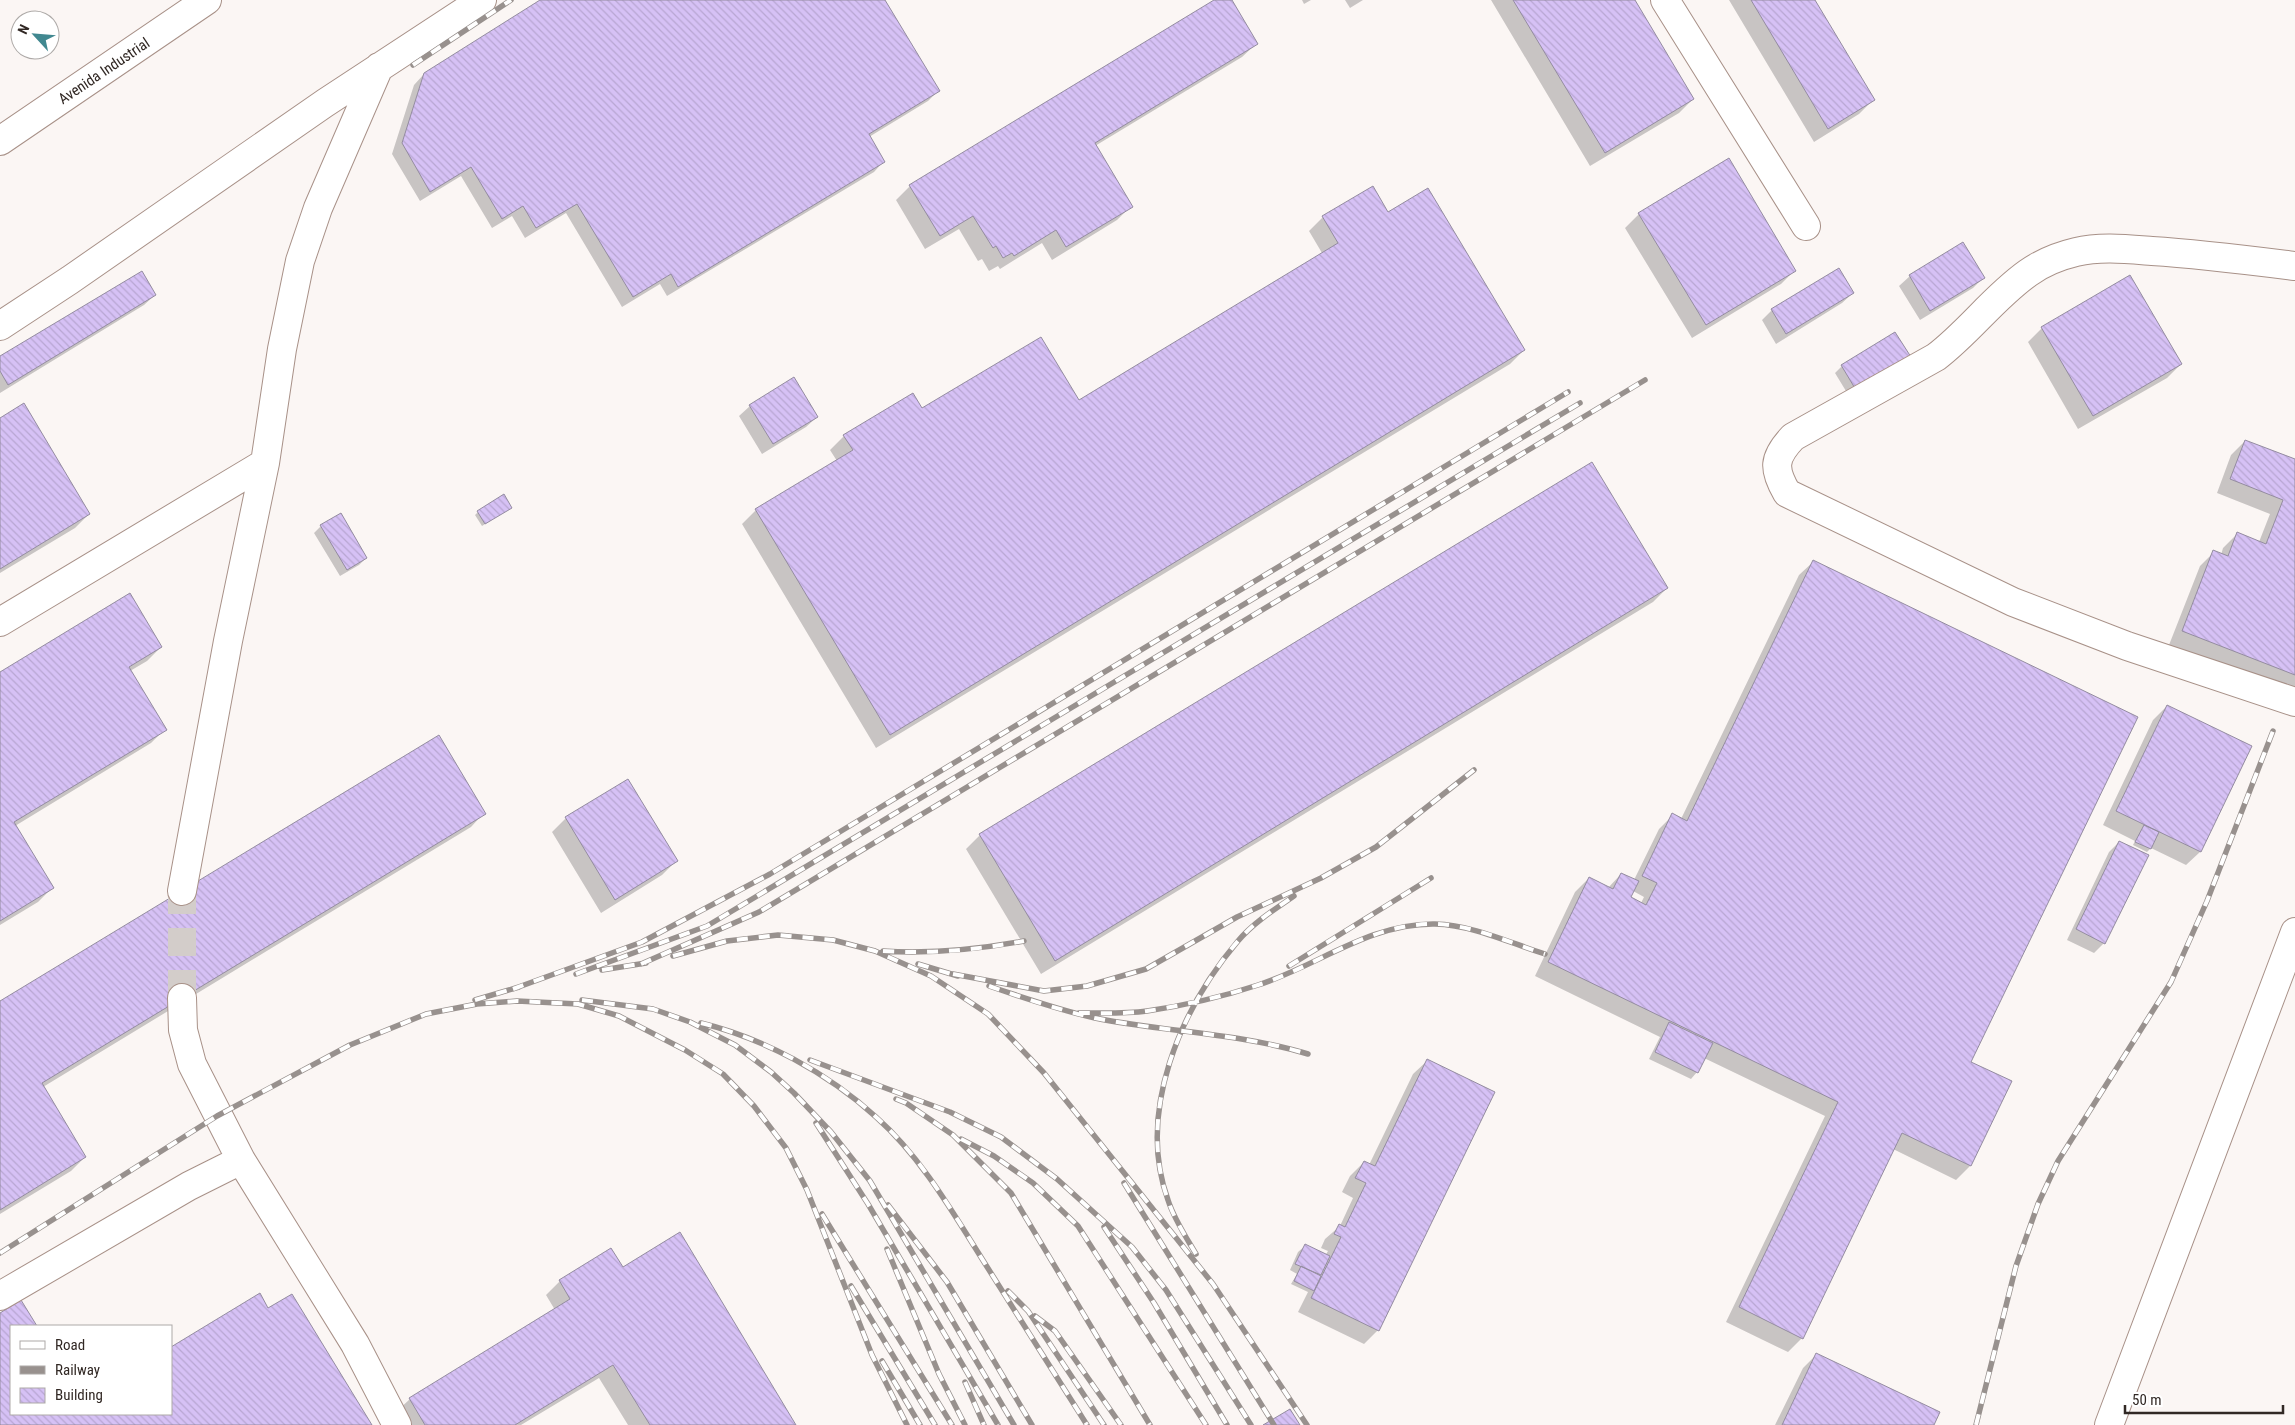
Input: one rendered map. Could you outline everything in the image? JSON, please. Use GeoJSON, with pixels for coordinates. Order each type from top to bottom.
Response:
{"type":"FeatureCollection","features":[{"type":"Feature","properties":{"kind":"street","name":"Avenida Industrial"},"geometry":{"type":"LineString","coordinates":[[0,141],[208,0]]}},
{"type":"Feature","properties":{"kind":"street"},"geometry":{"type":"LineString","coordinates":[[0,326],[379,67],[482,0]]}},
{"type":"Feature","properties":{"kind":"street"},"geometry":{"type":"LineString","coordinates":[[1665,0],[1806,226]]}},
{"type":"Feature","properties":{"kind":"street"},"geometry":{"type":"LineString","coordinates":[[182,891],[228,641],[265,464],[282,349],[300,261],[318,208],[379,67]]}},
{"type":"Feature","properties":{"kind":"street"},"geometry":{"type":"LineString","coordinates":[[2295,266],[2191,254],[2110,249],[2077,251],[2051,259],[2028,273],[2009,288],[1953,344],[1936,357],[1793,437],[1783,448],[1776,461],[1778,478],[1788,493],[2013,602],[2127,646],[2295,702]]}},
{"type":"Feature","properties":{"kind":"street"},"geometry":{"type":"LineString","coordinates":[[0,622],[265,464]]}},
{"type":"Feature","properties":{"kind":"street"},"geometry":{"type":"LineString","coordinates":[[2109,1425],[2295,932]]}},
{"type":"Feature","properties":{"kind":"street"},"geometry":{"type":"LineString","coordinates":[[182,998],[183,1030],[192,1064],[241,1160],[354,1344],[398,1425]]}},
{"type":"Feature","properties":{"kind":"street"},"geometry":{"type":"LineString","coordinates":[[0,1296],[181,1190],[241,1160]]}},
{"type":"Feature","properties":{"kind":"building"},"geometry":{"type":"Polygon","coordinates":[[[540,0],[885,0],[940,91],[869,134],[885,162],[678,287],[671,274],[633,297],[577,204],[536,228],[523,206],[502,219],[471,167],[430,192],[402,143],[424,73],[540,0]]]}},
{"type":"Feature","properties":{"kind":"building"},"geometry":{"type":"Polygon","coordinates":[[[1214,0],[1232,0],[1258,44],[1095,143],[1133,207],[1066,247],[1056,230],[1014,256],[1012,253],[1003,258],[996,246],[993,248],[973,216],[940,236],[909,185],[1214,0]]]}},
{"type":"Feature","properties":{"kind":"building"},"geometry":{"type":"Polygon","coordinates":[[[1513,0],[1635,0],[1694,99],[1605,153],[1513,0]]]}},
{"type":"Feature","properties":{"kind":"building"},"geometry":{"type":"Polygon","coordinates":[[[1751,0],[1815,0],[1875,100],[1828,129],[1751,0]]]}},
{"type":"Feature","properties":{"kind":"building"},"geometry":{"type":"Polygon","coordinates":[[[1729,158],[1796,271],[1706,325],[1638,213],[1729,158]]]}},
{"type":"Feature","properties":{"kind":"building"},"geometry":{"type":"Polygon","coordinates":[[[1373,186],[1388,212],[1428,188],[1525,350],[890,735],[755,509],[853,450],[843,435],[913,393],[922,408],[1041,337],[1079,400],[1338,243],[1322,216],[1373,186]]]}},
{"type":"Feature","properties":{"kind":"building"},"geometry":{"type":"Polygon","coordinates":[[[1963,242],[1985,278],[1930,311],[1909,275],[1963,242]]]}},
{"type":"Feature","properties":{"kind":"building"},"geometry":{"type":"Polygon","coordinates":[[[1839,268],[1854,293],[1786,334],[1771,309],[1839,268]]]}},
{"type":"Feature","properties":{"kind":"building"},"geometry":{"type":"Polygon","coordinates":[[[142,271],[156,295],[8,385],[0,371],[0,356],[142,271]]]}},
{"type":"Feature","properties":{"kind":"building"},"geometry":{"type":"Polygon","coordinates":[[[2130,275],[2182,364],[2093,416],[2041,327],[2130,275]]]}},
{"type":"Feature","properties":{"kind":"building"},"geometry":{"type":"Polygon","coordinates":[[[1895,332],[1911,357],[1856,390],[1841,365],[1895,332]]]}},
{"type":"Feature","properties":{"kind":"building"},"geometry":{"type":"Polygon","coordinates":[[[794,377],[818,417],[773,444],[749,405],[794,377]]]}},
{"type":"Feature","properties":{"kind":"building"},"geometry":{"type":"Polygon","coordinates":[[[24,403],[90,514],[0,569],[0,418],[24,403]]]}},
{"type":"Feature","properties":{"kind":"building"},"geometry":{"type":"Polygon","coordinates":[[[2245,440],[2295,459],[2295,675],[2182,631],[2213,550],[2228,556],[2237,532],[2266,544],[2283,500],[2230,479],[2245,440]]]}},
{"type":"Feature","properties":{"kind":"building"},"geometry":{"type":"Polygon","coordinates":[[[1592,462],[1668,588],[1055,961],[979,834],[1592,462]]]}},
{"type":"Feature","properties":{"kind":"building"},"geometry":{"type":"Polygon","coordinates":[[[504,494],[512,508],[485,524],[477,511],[504,494]]]}},
{"type":"Feature","properties":{"kind":"building"},"geometry":{"type":"Polygon","coordinates":[[[341,513],[367,558],[347,570],[320,525],[341,513]]]}},
{"type":"Feature","properties":{"kind":"building"},"geometry":{"type":"Polygon","coordinates":[[[1813,560],[2138,717],[1971,1062],[2012,1081],[1971,1166],[1902,1133],[1803,1339],[1739,1307],[1838,1102],[1548,962],[1589,877],[1613,889],[1621,873],[1639,881],[1631,897],[1646,905],[1657,883],[1642,876],[1672,813],[1687,821],[1813,560]]]}},
{"type":"Feature","properties":{"kind":"building"},"geometry":{"type":"Polygon","coordinates":[[[130,593],[162,647],[129,667],[167,730],[14,822],[54,888],[0,921],[0,672],[130,593]]]}},
{"type":"Feature","properties":{"kind":"building"},"geometry":{"type":"Polygon","coordinates":[[[2167,705],[2252,746],[2201,852],[2116,811],[2167,705]]]}},
{"type":"Feature","properties":{"kind":"building"},"geometry":{"type":"Polygon","coordinates":[[[439,735],[486,814],[42,1083],[86,1157],[0,1210],[0,1001],[439,735]]]}},
{"type":"Feature","properties":{"kind":"building"},"geometry":{"type":"Polygon","coordinates":[[[628,779],[678,861],[615,900],[565,817],[628,779]]]}},
{"type":"Feature","properties":{"kind":"building"},"geometry":{"type":"Polygon","coordinates":[[[2144,825],[2159,832],[2151,849],[2135,842],[2144,825]]]}},
{"type":"Feature","properties":{"kind":"building"},"geometry":{"type":"Polygon","coordinates":[[[2119,841],[2149,855],[2105,944],[2076,929],[2119,841]]]}},
{"type":"Feature","properties":{"kind":"building"},"geometry":{"type":"Polygon","coordinates":[[[1669,1022],[1713,1043],[1698,1073],[1655,1052],[1669,1022]]]}},
{"type":"Feature","properties":{"kind":"building"},"geometry":{"type":"Polygon","coordinates":[[[1427,1059],[1495,1092],[1379,1331],[1311,1298],[1341,1237],[1334,1234],[1339,1224],[1345,1227],[1366,1183],[1355,1178],[1364,1161],[1375,1166],[1427,1059]]]}},
{"type":"Feature","properties":{"kind":"building"},"geometry":{"type":"Polygon","coordinates":[[[680,1232],[796,1425],[650,1425],[613,1365],[515,1425],[425,1425],[409,1398],[570,1299],[559,1280],[611,1248],[623,1267],[680,1232]]]}},
{"type":"Feature","properties":{"kind":"building"},"geometry":{"type":"Polygon","coordinates":[[[1305,1244],[1330,1256],[1321,1275],[1295,1264],[1305,1244]]]}},
{"type":"Feature","properties":{"kind":"building"},"geometry":{"type":"Polygon","coordinates":[[[1301,1266],[1321,1276],[1314,1291],[1294,1281],[1301,1266]]]}},
{"type":"Feature","properties":{"kind":"building"},"geometry":{"type":"Polygon","coordinates":[[[260,1293],[268,1308],[292,1294],[372,1425],[0,1425],[0,1313],[21,1300],[36,1325],[10,1325],[10,1415],[172,1415],[172,1346],[260,1293]]]}},
{"type":"Feature","properties":{"kind":"building"},"geometry":{"type":"Polygon","coordinates":[[[1816,1353],[1940,1412],[1934,1425],[1782,1425],[1816,1353]]]}},
{"type":"Feature","properties":{"kind":"building"},"geometry":{"type":"Polygon","coordinates":[[[1290,1409],[1300,1425],[1263,1425],[1290,1409]]]}},
{"type":"Feature","properties":{"kind":"tunnel"},"geometry":{"type":"LineString","coordinates":[[182,891],[182,998]]}},
{"type":"Feature","properties":{"kind":"railway"},"geometry":{"type":"LineString","coordinates":[[413,65],[511,0]]}},
{"type":"Feature","properties":{"kind":"railway"},"geometry":{"type":"LineString","coordinates":[[641,964],[759,912],[1645,380]]}},
{"type":"Feature","properties":{"kind":"railway"},"geometry":{"type":"LineString","coordinates":[[513,989],[642,942],[770,874],[1568,392]]}},
{"type":"Feature","properties":{"kind":"railway"},"geometry":{"type":"LineString","coordinates":[[576,974],[707,926],[1580,403]]}},
{"type":"Feature","properties":{"kind":"railway"},"geometry":{"type":"LineString","coordinates":[[1976,1425],[2016,1266],[2038,1204],[2058,1161],[2171,982],[2207,901],[2273,731]]}},
{"type":"Feature","properties":{"kind":"railway"},"geometry":{"type":"LineString","coordinates":[[953,974],[1044,991],[1087,986],[1146,969],[1237,917],[1321,878],[1376,847],[1474,770]]}},
{"type":"Feature","properties":{"kind":"railway"},"geometry":{"type":"LineString","coordinates":[[1289,966],[1431,878]]}},
{"type":"Feature","properties":{"kind":"railway"},"geometry":{"type":"LineString","coordinates":[[1196,1254],[1180,1228],[1168,1200],[1159,1166],[1157,1132],[1161,1097],[1170,1063],[1182,1029],[1217,968],[1250,928],[1294,896]]}},
{"type":"Feature","properties":{"kind":"railway"},"geometry":{"type":"LineString","coordinates":[[1079,1013],[1147,1011],[1217,997],[1280,977],[1366,938],[1388,930],[1411,926],[1449,925],[1491,935],[1545,954]]}},
{"type":"Feature","properties":{"kind":"railway"},"geometry":{"type":"LineString","coordinates":[[673,956],[727,941],[778,935],[833,940],[875,951],[931,976],[988,1014],[1044,1073],[1213,1284],[1307,1425]]}},
{"type":"Feature","properties":{"kind":"railway"},"geometry":{"type":"LineString","coordinates":[[883,951],[954,951],[1024,941]]}},
{"type":"Feature","properties":{"kind":"railway"},"geometry":{"type":"LineString","coordinates":[[602,970],[646,963]]}},
{"type":"Feature","properties":{"kind":"railway"},"geometry":{"type":"LineString","coordinates":[[918,964],[958,976]]}},
{"type":"Feature","properties":{"kind":"railway"},"geometry":{"type":"LineString","coordinates":[[989,986],[1055,1008],[1095,1018],[1255,1041],[1308,1054]]}},
{"type":"Feature","properties":{"kind":"railway"},"geometry":{"type":"LineString","coordinates":[[475,1000],[519,987]]}},
{"type":"Feature","properties":{"kind":"railway"},"geometry":{"type":"LineString","coordinates":[[582,1000],[653,1009],[690,1022],[735,1045],[771,1072],[794,1093],[831,1132],[870,1181],[1014,1425]]}},
{"type":"Feature","properties":{"kind":"railway"},"geometry":{"type":"LineString","coordinates":[[0,1253],[217,1116],[350,1045],[426,1014],[477,1004],[517,1001],[578,1004],[619,1016],[685,1050],[723,1074],[754,1106],[786,1148],[807,1190],[872,1355],[907,1425]]}},
{"type":"Feature","properties":{"kind":"railway"},"geometry":{"type":"LineString","coordinates":[[701,1023],[748,1038],[794,1059],[857,1101],[892,1133],[922,1167],[948,1204],[1087,1425]]}},
{"type":"Feature","properties":{"kind":"railway"},"geometry":{"type":"LineString","coordinates":[[810,1060],[950,1112],[1001,1137],[1057,1179],[1132,1247],[1166,1290],[1251,1425]]}},
{"type":"Feature","properties":{"kind":"railway"},"geometry":{"type":"LineString","coordinates":[[896,1099],[906,1103],[953,1135],[1011,1193],[1150,1425]]}},
{"type":"Feature","properties":{"kind":"railway"},"geometry":{"type":"LineString","coordinates":[[816,1123],[868,1204],[998,1425]]}},
{"type":"Feature","properties":{"kind":"railway"},"geometry":{"type":"LineString","coordinates":[[961,1139],[994,1156],[1033,1183],[1078,1226],[1206,1425]]}},
{"type":"Feature","properties":{"kind":"railway"},"geometry":{"type":"LineString","coordinates":[[1124,1183],[1274,1425]]}},
{"type":"Feature","properties":{"kind":"railway"},"geometry":{"type":"LineString","coordinates":[[888,1205],[947,1282],[1032,1425]]}},
{"type":"Feature","properties":{"kind":"railway"},"geometry":{"type":"LineString","coordinates":[[822,1214],[952,1425]]}},
{"type":"Feature","properties":{"kind":"railway"},"geometry":{"type":"LineString","coordinates":[[1104,1227],[1154,1303],[1227,1425]]}},
{"type":"Feature","properties":{"kind":"railway"},"geometry":{"type":"LineString","coordinates":[[887,1249],[939,1374],[965,1425]]}},
{"type":"Feature","properties":{"kind":"railway"},"geometry":{"type":"LineString","coordinates":[[851,1286],[935,1425]]}},
{"type":"Feature","properties":{"kind":"railway"},"geometry":{"type":"LineString","coordinates":[[1008,1291],[1028,1311],[1104,1425]]}},
{"type":"Feature","properties":{"kind":"railway"},"geometry":{"type":"LineString","coordinates":[[1035,1316],[1055,1331],[1121,1425]]}},
{"type":"Feature","properties":{"kind":"railway"},"geometry":{"type":"LineString","coordinates":[[882,1361],[920,1425]]}},
{"type":"Feature","properties":{"kind":"railway"},"geometry":{"type":"LineString","coordinates":[[965,1382],[984,1425]]}}]}
